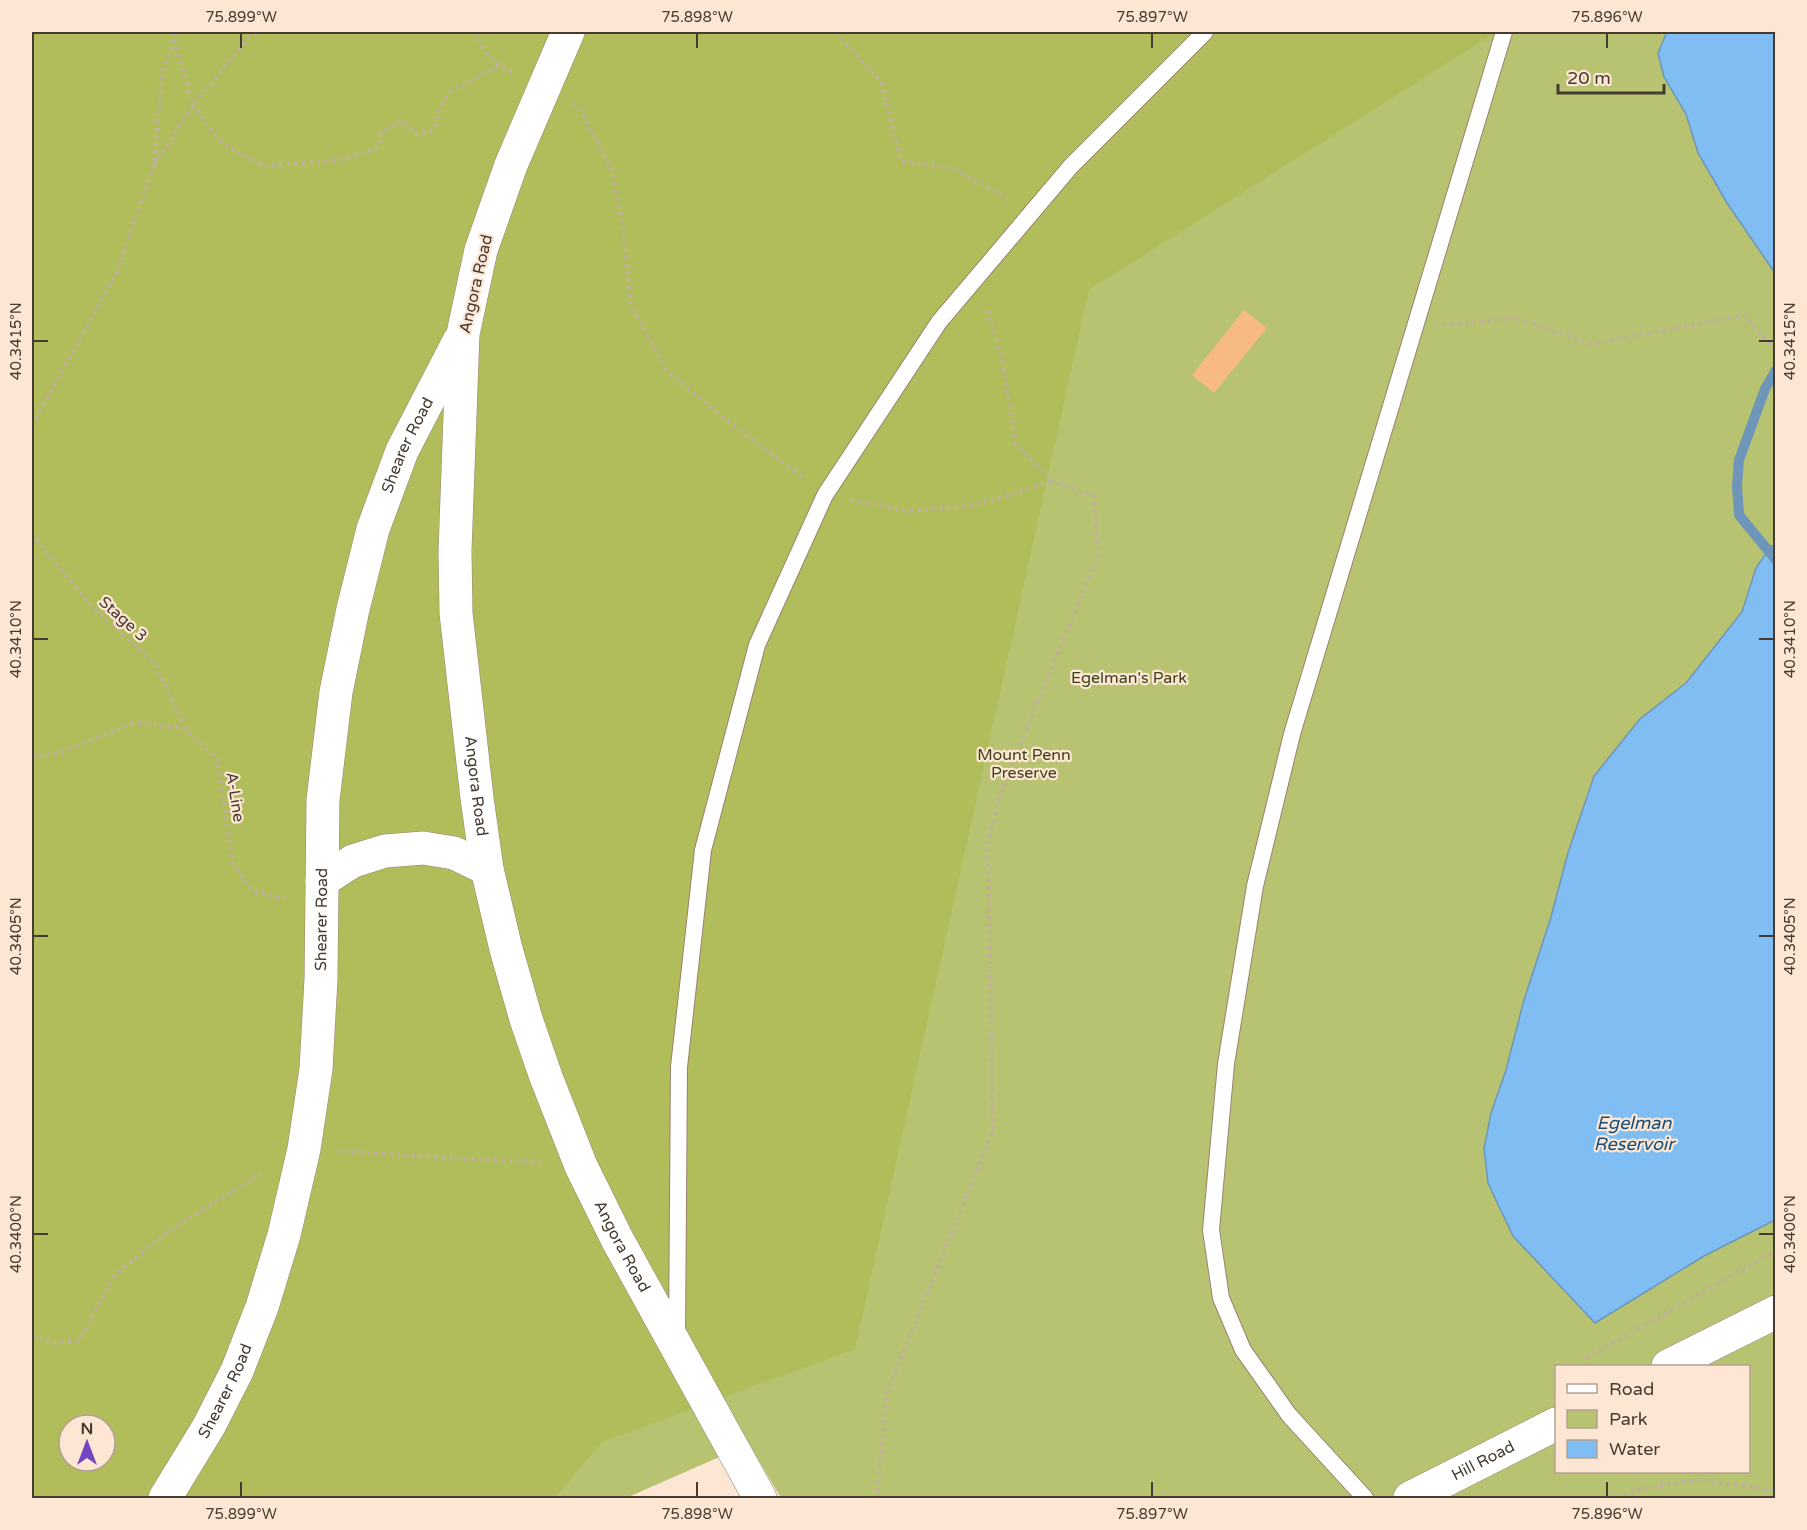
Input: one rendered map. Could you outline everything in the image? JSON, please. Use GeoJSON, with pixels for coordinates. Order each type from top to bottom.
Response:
{"type":"FeatureCollection","features":[{"type":"Feature","properties":{"kind":"street","name":"Angora Road"},"geometry":{"type":"LineString","coordinates":[[568,32],[511,165],[481,250],[463,334],[455,551],[456,613],[465,705],[487,869],[506,949],[546,1077],[581,1166],[617,1239],[760,1498]]}},
{"type":"Feature","properties":{"kind":"street","name":"Shearer Road"},"geometry":{"type":"LineString","coordinates":[[165,1498],[209,1426],[237,1371],[262,1307],[284,1235],[304,1149],[315,1069],[321,979],[323,800],[336,692],[370,540],[402,451],[463,334]]}},
{"type":"Feature","properties":{"kind":"street"},"geometry":{"type":"LineString","coordinates":[[322,881],[353,861],[385,851],[423,848],[454,853],[487,869]]}},
{"type":"Feature","properties":{"kind":"street"},"geometry":{"type":"LineString","coordinates":[[1670,1365],[1776,1312]]}},
{"type":"Feature","properties":{"kind":"street","name":"Hill Road"},"geometry":{"type":"LineString","coordinates":[[1410,1498],[1555,1425]]}},
{"type":"Feature","properties":{"kind":"lane"},"geometry":{"type":"LineString","coordinates":[[677,1348],[679,1067],[703,850],[757,645],[825,495],[939,322],[1071,166],[1205,32]]}},
{"type":"Feature","properties":{"kind":"lane"},"geometry":{"type":"LineString","coordinates":[[1365,1498],[1289,1415],[1243,1350],[1221,1298],[1211,1230],[1226,1064],[1255,886],[1292,734],[1504,32]]}},
{"type":"Feature","properties":{"kind":"path"},"geometry":{"type":"LineString","coordinates":[[172,32],[193,106],[223,144],[264,166],[339,160],[376,148],[382,131],[403,121],[417,134],[433,130],[446,94],[498,66]]}},
{"type":"Feature","properties":{"kind":"path"},"geometry":{"type":"LineString","coordinates":[[154,166],[162,75],[177,32]]}},
{"type":"Feature","properties":{"kind":"path"},"geometry":{"type":"LineString","coordinates":[[32,425],[116,274],[154,166],[193,106],[248,38],[257,32]]}},
{"type":"Feature","properties":{"kind":"path"},"geometry":{"type":"LineString","coordinates":[[476,32],[478,40],[498,66],[544,86],[580,109],[610,168],[623,229],[631,305],[668,371],[733,425],[825,495],[906,511],[974,506],[1052,481]]}},
{"type":"Feature","properties":{"kind":"path"},"geometry":{"type":"LineString","coordinates":[[836,32],[880,82],[901,160],[951,168],[1032,212]]}},
{"type":"Feature","properties":{"kind":"path"},"geometry":{"type":"LineString","coordinates":[[877,1498],[886,1395],[993,1131],[988,843],[1000,794],[1098,556],[1094,496],[1052,481],[1015,442],[1002,357],[976,278]]}},
{"type":"Feature","properties":{"kind":"path"},"geometry":{"type":"LineString","coordinates":[[1415,328],[1516,318],[1591,344],[1744,315],[1776,351]]}},
{"type":"Feature","properties":{"kind":"path","name":"Stage 3"},"geometry":{"type":"LineString","coordinates":[[32,534],[89,604],[155,664],[185,729]]}},
{"type":"Feature","properties":{"kind":"path"},"geometry":{"type":"LineString","coordinates":[[32,756],[56,754],[136,722],[185,729]]}},
{"type":"Feature","properties":{"kind":"path","name":"A-Line"},"geometry":{"type":"LineString","coordinates":[[185,729],[217,759],[233,863],[252,891],[281,898],[322,881]]}},
{"type":"Feature","properties":{"kind":"path"},"geometry":{"type":"LineString","coordinates":[[32,1335],[54,1343],[80,1340],[114,1276],[168,1231],[304,1149],[581,1166]]}},
{"type":"Feature","properties":{"kind":"path"},"geometry":{"type":"LineString","coordinates":[[1587,1365],[1586,1358],[1776,1251]]}},
{"type":"Feature","properties":{"kind":"path"},"geometry":{"type":"LineString","coordinates":[[1617,1498],[1641,1489],[1698,1480],[1776,1490]]}},
{"type":"Feature","properties":{"kind":"green space","name":"Mount Penn Preserve"},"geometry":{"type":"Polygon","coordinates":[[[32,32],[1775,32],[1775,1498],[781,1498],[749,1444],[626,1498],[32,1498],[32,32]]]}},
{"type":"Feature","properties":{"kind":"green space"},"geometry":{"type":"Polygon","coordinates":[[[32,32],[1496,32],[1089,290],[855,1349],[602,1442],[555,1498],[32,1498],[32,32]]]}},
{"type":"Feature","properties":{"kind":"water"},"geometry":{"type":"Polygon","coordinates":[[[1667,32],[1775,32],[1775,273],[1727,203],[1698,153],[1686,114],[1664,77],[1658,53],[1667,32]]]}},
{"type":"Feature","properties":{"kind":"water","name":"Egelman Reservoir"},"geometry":{"type":"Polygon","coordinates":[[[1775,545],[1775,1220],[1704,1256],[1595,1323],[1513,1236],[1488,1183],[1484,1149],[1491,1113],[1506,1070],[1524,1000],[1551,917],[1568,853],[1594,776],[1640,719],[1686,683],[1742,612],[1756,568],[1771,546],[1775,545]]]}},
{"type":"Feature","properties":{"kind":"building"},"geometry":{"type":"Polygon","coordinates":[[[1244,310],[1267,328],[1214,393],[1192,375],[1244,310]]]}},
{"type":"Feature","properties":{"kind":"waterway"},"geometry":{"type":"LineString","coordinates":[[1776,370],[1765,389],[1739,460],[1737,486],[1739,515],[1776,560]]}},
{"type":"Feature","properties":{"kind":"park label","name":"Egelman's Park"},"geometry":{"type":"Point","coordinates":[1129,678]}}]}
